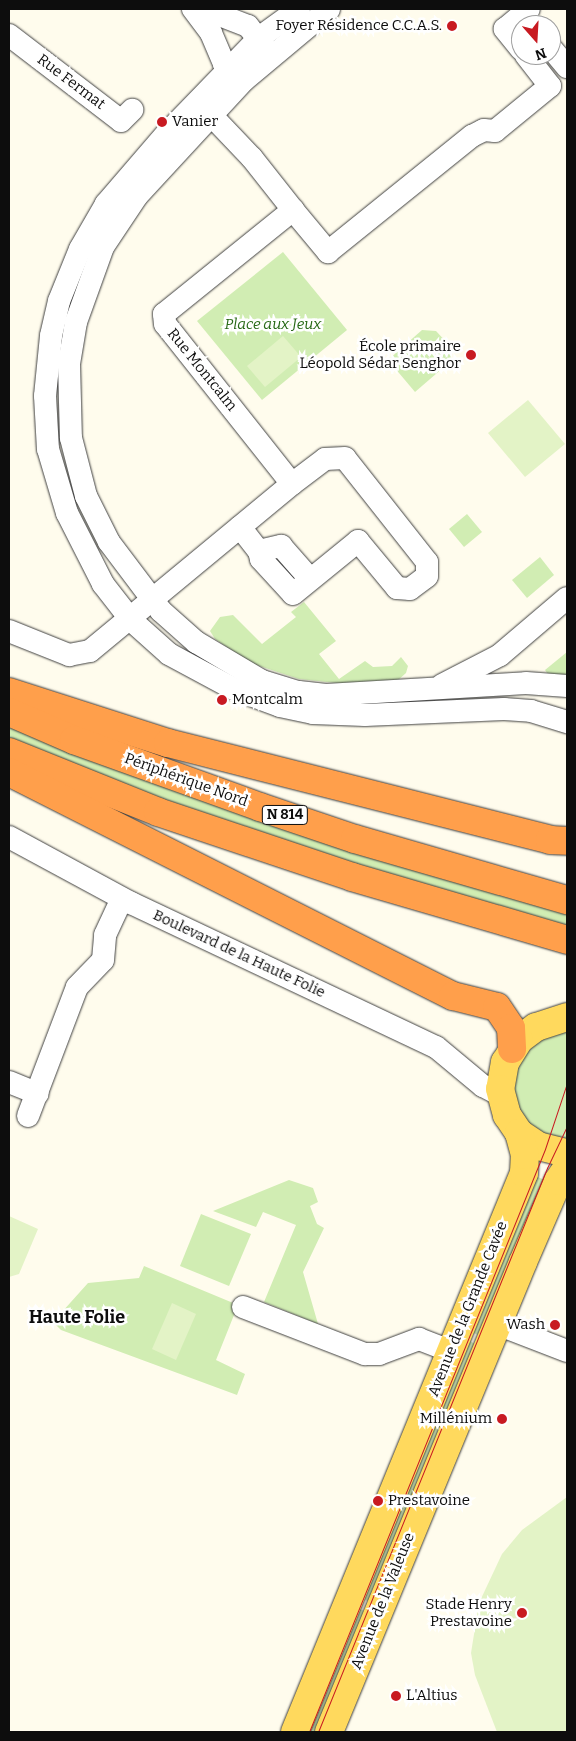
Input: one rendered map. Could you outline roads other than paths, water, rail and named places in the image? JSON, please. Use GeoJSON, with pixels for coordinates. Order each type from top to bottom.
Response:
{"type":"FeatureCollection","features":[{"type":"Feature","properties":{"kind":"highway"},"geometry":{"type":"LineString","coordinates":[[9,692],[168,743],[550,840],[567,841]]}},
{"type":"Feature","properties":{"kind":"highway","name":"Périphérique Nord"},"geometry":{"type":"LineString","coordinates":[[9,712],[74,740],[260,807],[364,841],[567,900]]}},
{"type":"Feature","properties":{"kind":"highway","name":"N 814"},"geometry":{"type":"LineString","coordinates":[[9,752],[177,819],[361,880],[567,940]]}},
{"type":"Feature","properties":{"kind":"highway"},"geometry":{"type":"LineString","coordinates":[[9,772],[453,996],[498,1007],[511,1028],[508,1056]]}},
{"type":"Feature","properties":{"kind":"main road"},"geometry":{"type":"LineString","coordinates":[[565,1019],[530,1031],[508,1056],[501,1095],[507,1115],[519,1133],[538,1146],[567,1153]]}},
{"type":"Feature","properties":{"kind":"main road","name":"Avenue de la Grande Cavée"},"geometry":{"type":"LineString","coordinates":[[295,1732],[524,1173],[525,1155],[519,1133]]}},
{"type":"Feature","properties":{"kind":"main road","name":"Avenue de la Valeuse"},"geometry":{"type":"LineString","coordinates":[[329,1732],[497,1324],[558,1181],[567,1168]]}},
{"type":"Feature","properties":{"kind":"street"},"geometry":{"type":"LineString","coordinates":[[193,9],[211,33],[236,74]]}},
{"type":"Feature","properties":{"kind":"street"},"geometry":{"type":"LineString","coordinates":[[204,9],[239,20],[259,38],[271,57]]}},
{"type":"Feature","properties":{"kind":"street"},"geometry":{"type":"LineString","coordinates":[[299,9],[259,38],[211,115],[137,196],[106,241],[82,302],[69,364],[71,438],[86,496],[157,644],[187,665],[234,689],[280,706],[330,715],[518,710],[567,722]]}},
{"type":"Feature","properties":{"kind":"street"},"geometry":{"type":"LineString","coordinates":[[329,9],[271,57],[236,74],[106,204],[70,271],[59,301],[51,336],[45,396],[46,431],[52,468],[67,513],[86,555],[103,584],[141,610],[176,626],[215,655],[247,674],[286,689],[341,695],[526,683],[567,686]]}},
{"type":"Feature","properties":{"kind":"street"},"geometry":{"type":"LineString","coordinates":[[511,26],[505,29],[511,36]]}},
{"type":"Feature","properties":{"kind":"street","name":"Rue Fermat"},"geometry":{"type":"LineString","coordinates":[[9,35],[121,121],[132,110]]}},
{"type":"Feature","properties":{"kind":"street"},"geometry":{"type":"LineString","coordinates":[[534,65],[550,86]]}},
{"type":"Feature","properties":{"kind":"street"},"geometry":{"type":"LineString","coordinates":[[211,115],[252,158],[328,252],[472,136],[484,130],[495,131],[567,72]]}},
{"type":"Feature","properties":{"kind":"street","name":"Rue Montcalm"},"geometry":{"type":"LineString","coordinates":[[292,484],[165,324],[164,314],[293,210]]}},
{"type":"Feature","properties":{"kind":"street"},"geometry":{"type":"LineString","coordinates":[[9,631],[69,655],[77,656],[90,651],[292,484],[325,459],[345,458],[427,562],[427,576],[410,589],[397,588],[358,541],[293,594],[261,559],[259,551],[240,527]]}},
{"type":"Feature","properties":{"kind":"street"},"geometry":{"type":"LineString","coordinates":[[438,689],[500,655],[567,598]]}},
{"type":"Feature","properties":{"kind":"street"},"geometry":{"type":"LineString","coordinates":[[435,712],[438,689]]}},
{"type":"Feature","properties":{"kind":"street","name":"Boulevard de la Haute Folie"},"geometry":{"type":"LineString","coordinates":[[9,837],[122,899],[436,1047],[468,1070],[483,1086],[501,1095]]}},
{"type":"Feature","properties":{"kind":"street"},"geometry":{"type":"LineString","coordinates":[[28,1116],[78,987],[103,960],[105,935],[122,899]]}},
{"type":"Feature","properties":{"kind":"street"},"geometry":{"type":"LineString","coordinates":[[468,1070],[508,1056]]}},
{"type":"Feature","properties":{"kind":"street"},"geometry":{"type":"LineString","coordinates":[[9,1082],[38,1094]]}},
{"type":"Feature","properties":{"kind":"street"},"geometry":{"type":"LineString","coordinates":[[243,1307],[366,1354],[379,1354],[419,1339],[451,1351]]}},
{"type":"Feature","properties":{"kind":"street"},"geometry":{"type":"LineString","coordinates":[[497,1324],[567,1351]]}},
{"type":"Feature","properties":{"kind":"tram line"},"geometry":{"type":"LineString","coordinates":[[309,1732],[545,1149],[567,1083]]}},
{"type":"Feature","properties":{"kind":"tram line"},"geometry":{"type":"LineString","coordinates":[[318,1732],[547,1168],[567,1126]]}},
{"type":"Feature","properties":{"kind":"place","name":"Foyer Résidence C.C.A.S."},"geometry":{"type":"Point","coordinates":[452,26]}},
{"type":"Feature","properties":{"kind":"place","name":"Vanier"},"geometry":{"type":"Point","coordinates":[162,122]}},
{"type":"Feature","properties":{"kind":"place","name":"École primaire Léopold Sédar Senghor"},"geometry":{"type":"Point","coordinates":[471,355]}},
{"type":"Feature","properties":{"kind":"place","name":"Montcalm"},"geometry":{"type":"Point","coordinates":[222,700]}},
{"type":"Feature","properties":{"kind":"place","name":"Wash"},"geometry":{"type":"Point","coordinates":[555,1325]}},
{"type":"Feature","properties":{"kind":"place","name":"Millénium"},"geometry":{"type":"Point","coordinates":[502,1419]}},
{"type":"Feature","properties":{"kind":"place","name":"Prestavoine"},"geometry":{"type":"Point","coordinates":[378,1501]}},
{"type":"Feature","properties":{"kind":"place","name":"Stade Henry Prestavoine"},"geometry":{"type":"Point","coordinates":[522,1613]}},
{"type":"Feature","properties":{"kind":"place","name":"L'Altius"},"geometry":{"type":"Point","coordinates":[396,1696]}},
{"type":"Feature","properties":{"kind":"district","name":"Haute Folie"},"geometry":{"type":"Point","coordinates":[77,1317]}},
{"type":"Feature","properties":{"kind":"park label","name":"Place aux Jeux"},"geometry":{"type":"Point","coordinates":[273,325]}}]}
